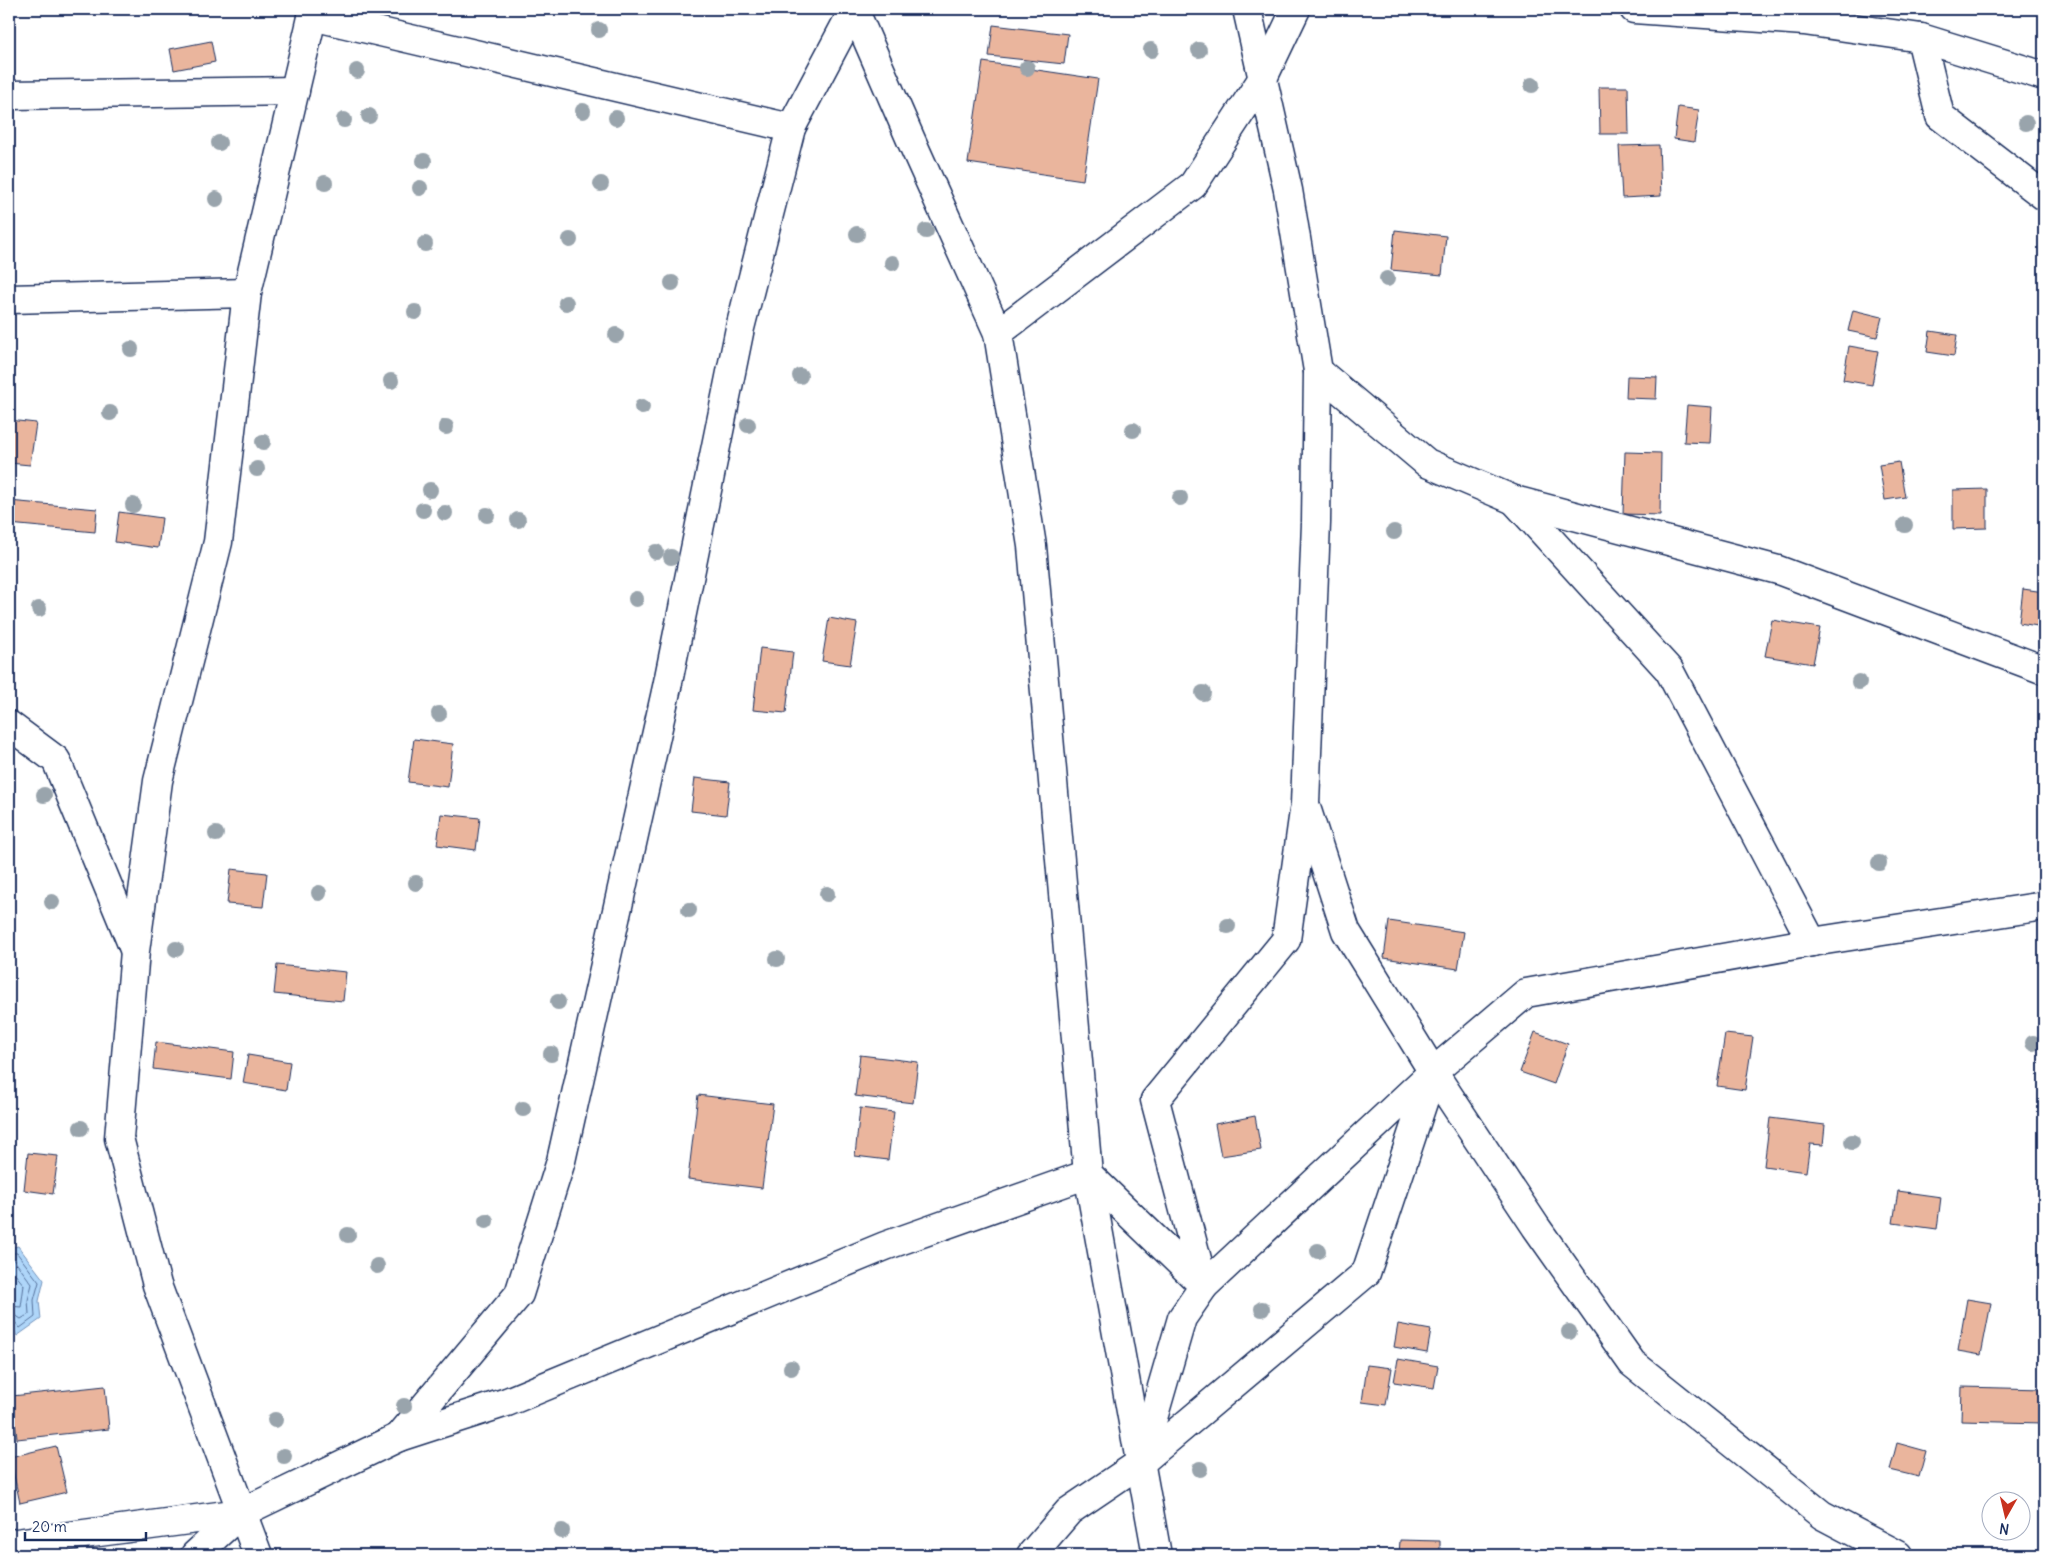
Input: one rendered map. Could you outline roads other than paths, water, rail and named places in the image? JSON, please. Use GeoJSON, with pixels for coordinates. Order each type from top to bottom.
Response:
{"type":"FeatureCollection","features":[{"type":"Feature","properties":{"kind":"street"},"geometry":{"type":"LineString","coordinates":[[399,1437],[519,1294],[562,1161],[667,687],[740,328],[791,128],[854,9]]}},
{"type":"Feature","properties":{"kind":"street"},"geometry":{"type":"LineString","coordinates":[[854,9],[998,333],[1032,546],[1088,1174],[1157,1555]]}},
{"type":"Feature","properties":{"kind":"street"},"geometry":{"type":"LineString","coordinates":[[1204,1286],[1155,1100],[1286,940],[1305,804],[1316,523],[1318,371],[1288,190],[1247,9]]}},
{"type":"Feature","properties":{"kind":"street"},"geometry":{"type":"LineString","coordinates":[[998,333],[1193,186],[1263,78],[1296,9]]}},
{"type":"Feature","properties":{"kind":"street"},"geometry":{"type":"LineString","coordinates":[[1634,9],[1804,21],[1848,18],[1921,38],[2044,76]]}},
{"type":"Feature","properties":{"kind":"street"},"geometry":{"type":"LineString","coordinates":[[258,1555],[157,1285],[119,1138],[134,951],[158,781],[218,542],[247,293],[313,12],[791,128]]}},
{"type":"Feature","properties":{"kind":"street"},"geometry":{"type":"LineString","coordinates":[[1921,38],[1940,116],[2044,196]]}},
{"type":"Feature","properties":{"kind":"street"},"geometry":{"type":"LineString","coordinates":[[9,95],[295,91]]}},
{"type":"Feature","properties":{"kind":"street"},"geometry":{"type":"LineString","coordinates":[[9,299],[247,293]]}},
{"type":"Feature","properties":{"kind":"street"},"geometry":{"type":"LineString","coordinates":[[1318,371],[1427,463],[1514,500],[1778,570],[2044,670]]}},
{"type":"Feature","properties":{"kind":"street"},"geometry":{"type":"LineString","coordinates":[[1514,500],[1669,670],[1812,942]]}},
{"type":"Feature","properties":{"kind":"street"},"geometry":{"type":"LineString","coordinates":[[9,724],[56,760],[134,951]]}},
{"type":"Feature","properties":{"kind":"street"},"geometry":{"type":"LineString","coordinates":[[1305,804],[1346,931],[1433,1072],[1536,1227],[1632,1363],[1822,1516],[1898,1555]]}},
{"type":"Feature","properties":{"kind":"street"},"geometry":{"type":"LineString","coordinates":[[1140,1463],[1182,1318],[1204,1286],[1433,1072],[1526,993],[1812,942],[2044,906]]}},
{"type":"Feature","properties":{"kind":"street"},"geometry":{"type":"LineString","coordinates":[[1031,1555],[1068,1511],[1140,1463],[1366,1273],[1433,1072]]}},
{"type":"Feature","properties":{"kind":"street"},"geometry":{"type":"LineString","coordinates":[[195,1555],[241,1513],[399,1437],[507,1402],[886,1246],[1088,1174]]}},
{"type":"Feature","properties":{"kind":"street"},"geometry":{"type":"LineString","coordinates":[[1088,1174],[1204,1286]]}},
{"type":"Feature","properties":{"kind":"street"},"geometry":{"type":"LineString","coordinates":[[9,1544],[241,1513]]}},
{"type":"Feature","properties":{"kind":"water"},"geometry":{"type":"Polygon","coordinates":[[[18,1246],[44,1280],[39,1301],[41,1319],[17,1336],[9,1321],[9,1248],[18,1246]]]}}]}
